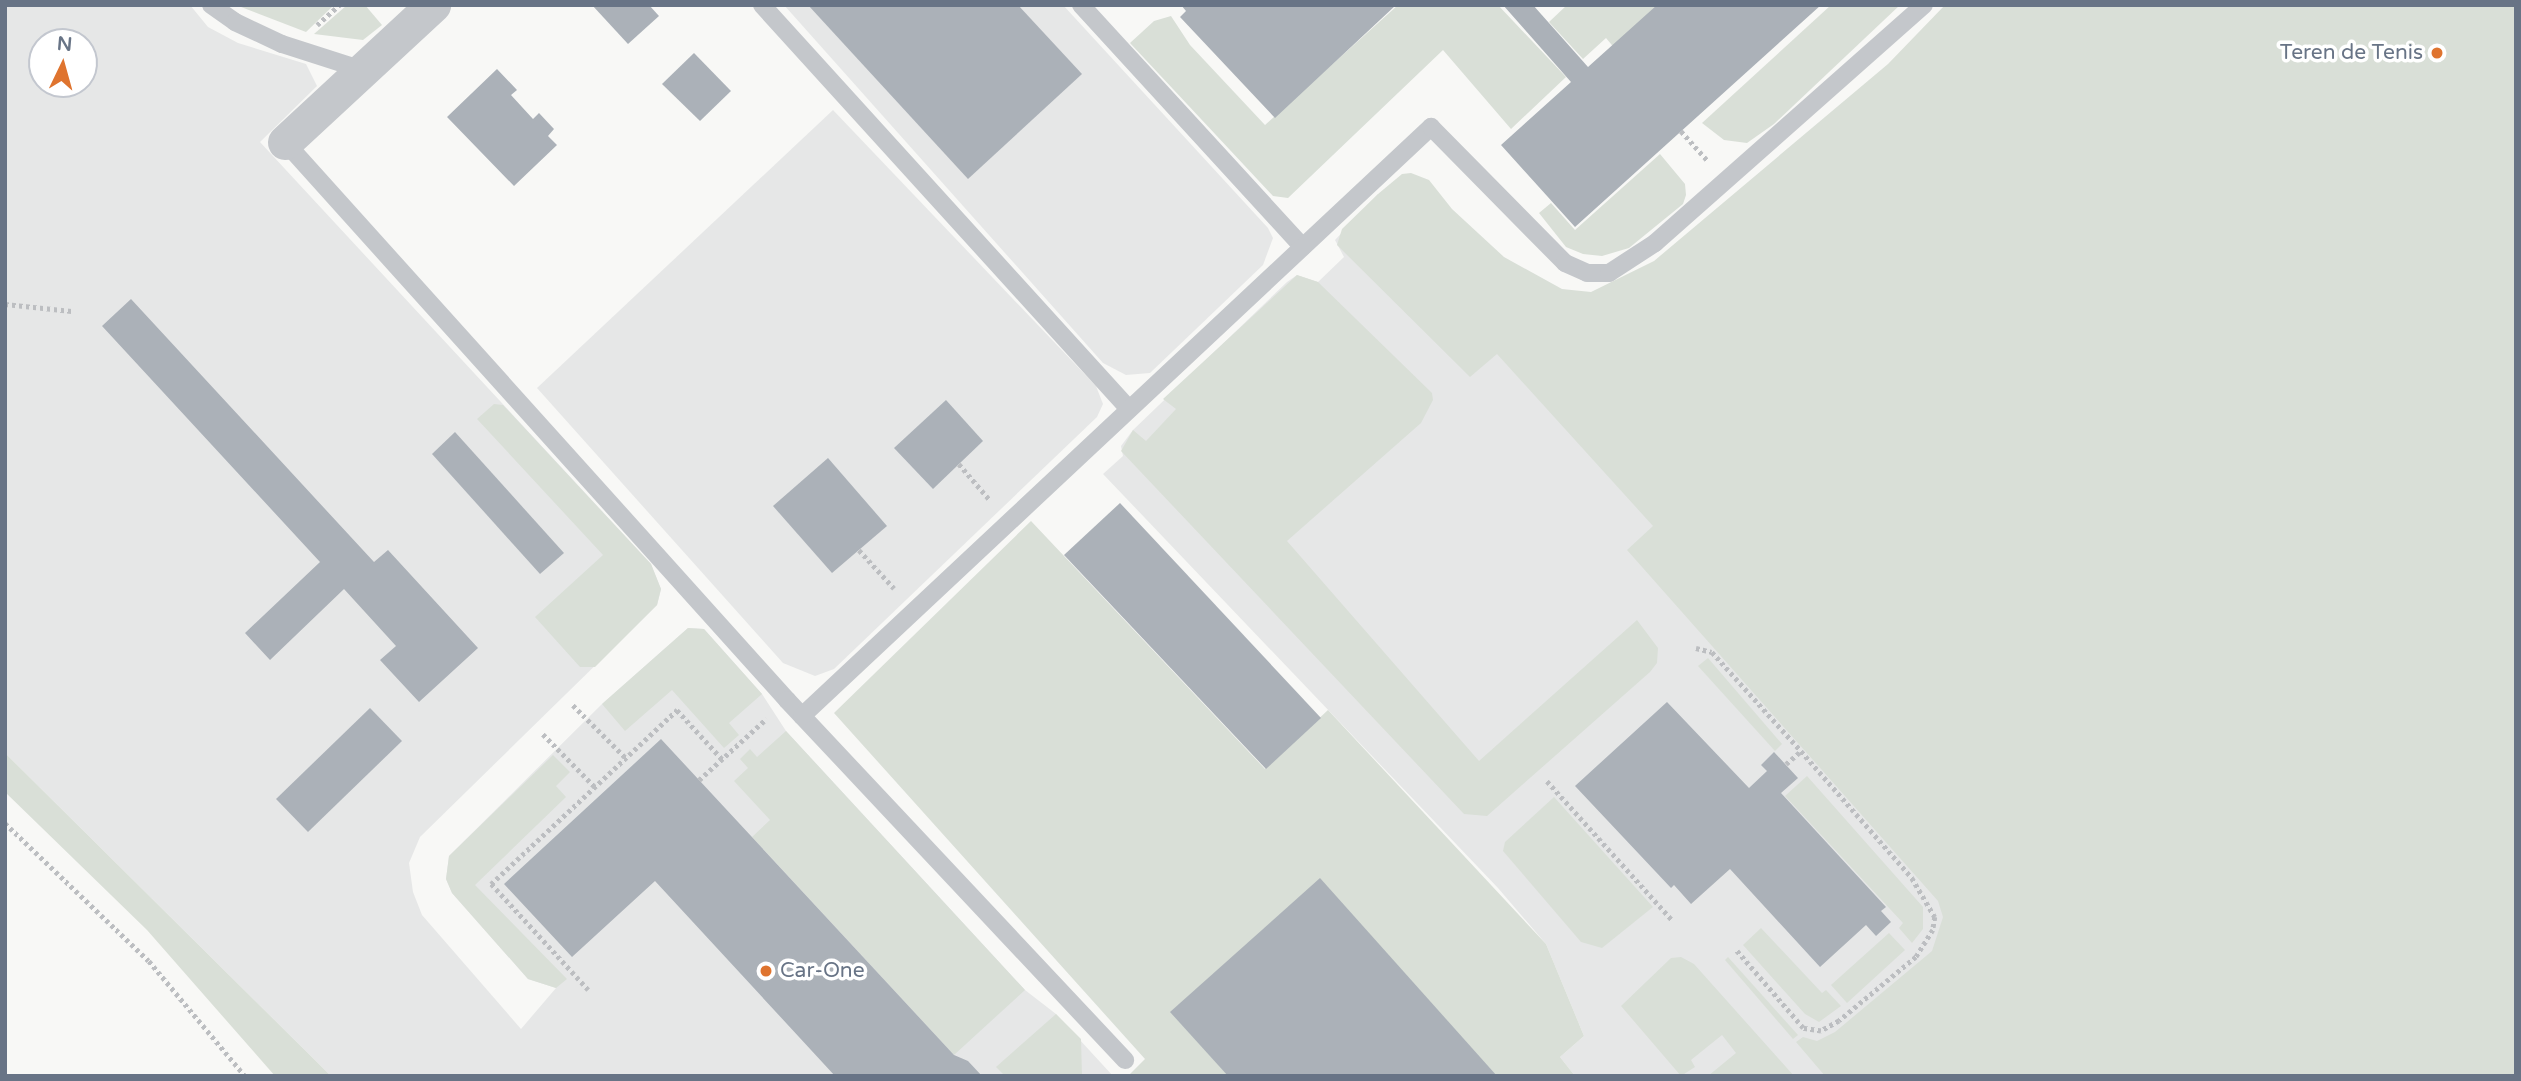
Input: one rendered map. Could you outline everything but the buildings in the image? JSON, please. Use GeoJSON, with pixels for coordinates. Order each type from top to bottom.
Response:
{"type":"FeatureCollection","features":[{"type":"Feature","properties":{"kind":"street"},"geometry":{"type":"LineString","coordinates":[[285,142],[433,5]]}},
{"type":"Feature","properties":{"kind":"lane"},"geometry":{"type":"LineString","coordinates":[[211,5],[234,22],[282,44],[363,70]]}},
{"type":"Feature","properties":{"kind":"lane"},"geometry":{"type":"LineString","coordinates":[[762,5],[1129,410]]}},
{"type":"Feature","properties":{"kind":"lane"},"geometry":{"type":"LineString","coordinates":[[1081,5],[1303,247]]}},
{"type":"Feature","properties":{"kind":"lane"},"geometry":{"type":"LineString","coordinates":[[802,716],[1431,127],[1565,263],[1587,273],[1609,273],[1655,243],[1924,5]]}},
{"type":"Feature","properties":{"kind":"lane"},"geometry":{"type":"LineString","coordinates":[[285,142],[802,716],[1125,1060]]}},
{"type":"Feature","properties":{"kind":"path"},"geometry":{"type":"LineString","coordinates":[[5,304],[72,312]]}},
{"type":"Feature","properties":{"kind":"path"},"geometry":{"type":"LineString","coordinates":[[959,464],[1009,522]]}},
{"type":"Feature","properties":{"kind":"path"},"geometry":{"type":"LineString","coordinates":[[859,550],[915,610]]}},
{"type":"Feature","properties":{"kind":"path"},"geometry":{"type":"LineString","coordinates":[[1696,648],[1712,652],[1801,751],[1929,901],[1935,917],[1933,930],[1916,957],[1839,1021],[1821,1031],[1803,1028],[1736,950]]}},
{"type":"Feature","properties":{"kind":"path"},"geometry":{"type":"LineString","coordinates":[[699,780],[788,700]]}},
{"type":"Feature","properties":{"kind":"path"},"geometry":{"type":"LineString","coordinates":[[573,705],[626,758]]}},
{"type":"Feature","properties":{"kind":"path"},"geometry":{"type":"LineString","coordinates":[[588,990],[491,884],[677,710],[723,759]]}},
{"type":"Feature","properties":{"kind":"path"},"geometry":{"type":"LineString","coordinates":[[543,734],[595,787]]}},
{"type":"Feature","properties":{"kind":"path"},"geometry":{"type":"LineString","coordinates":[[1786,764],[1801,751]]}},
{"type":"Feature","properties":{"kind":"path"},"geometry":{"type":"LineString","coordinates":[[1547,781],[1672,920]]}},
{"type":"Feature","properties":{"kind":"path"},"geometry":{"type":"LineString","coordinates":[[5,823],[149,961],[245,1076]]}},
{"type":"Feature","properties":{"kind":"shaded area"},"geometry":{"type":"Polygon","coordinates":[[[5,5],[190,5],[208,27],[238,43],[306,64],[317,86],[260,142],[651,564],[661,589],[657,605],[420,837],[409,863],[413,892],[422,915],[521,1029],[556,988],[528,979],[452,893],[446,879],[449,856],[602,704],[688,628],[704,629],[762,694],[786,731],[1025,990],[1056,1014],[1113,1076],[331,1076],[5,753],[5,5]]]}},
{"type":"Feature","properties":{"kind":"shaded area"},"geometry":{"type":"Polygon","coordinates":[[[236,5],[334,5],[306,32],[236,5]]]}},
{"type":"Feature","properties":{"kind":"shaded area"},"geometry":{"type":"Polygon","coordinates":[[[347,5],[365,5],[382,25],[363,40],[314,34],[347,5]]]}},
{"type":"Feature","properties":{"kind":"shaded area"},"geometry":{"type":"Polygon","coordinates":[[[784,5],[1063,5],[1268,228],[1273,238],[1263,265],[1150,373],[1126,375],[1103,363],[784,5]]]}},
{"type":"Feature","properties":{"kind":"shaded area"},"geometry":{"type":"Polygon","coordinates":[[[1398,5],[1498,5],[1566,77],[1511,129],[1443,50],[1288,198],[1273,196],[1130,43],[1154,21],[1171,16],[1190,45],[1265,125],[1398,5]]]}},
{"type":"Feature","properties":{"kind":"shaded area"},"geometry":{"type":"Polygon","coordinates":[[[1567,5],[1662,5],[1616,50],[1606,38],[1583,59],[1549,22],[1567,5]]]}},
{"type":"Feature","properties":{"kind":"shaded area"},"geometry":{"type":"Polygon","coordinates":[[[1831,5],[1900,5],[1774,124],[1747,143],[1724,140],[1702,123],[1831,5]]]}},
{"type":"Feature","properties":{"kind":"shaded area"},"geometry":{"type":"Polygon","coordinates":[[[1945,5],[2516,5],[2515,1076],[1825,1076],[1796,1042],[1803,1037],[1817,1041],[1835,1032],[1932,951],[1943,917],[1938,901],[1627,550],[1653,526],[1497,354],[1470,377],[1337,245],[1342,229],[1402,174],[1411,173],[1429,180],[1452,209],[1504,257],[1562,289],[1591,292],[1654,261],[1888,64],[1945,5]]]}},
{"type":"Feature","properties":{"kind":"shaded area"},"geometry":{"type":"Polygon","coordinates":[[[833,110],[1096,386],[1103,404],[1097,417],[834,669],[815,676],[783,663],[537,388],[833,110]]]}},
{"type":"Feature","properties":{"kind":"shaded area"},"geometry":{"type":"Polygon","coordinates":[[[1660,154],[1685,184],[1686,195],[1683,204],[1629,248],[1602,256],[1583,254],[1566,247],[1539,213],[1551,203],[1575,230],[1660,154]]]}},
{"type":"Feature","properties":{"kind":"shaded area"},"geometry":{"type":"Polygon","coordinates":[[[1378,194],[1641,445],[2005,952],[1864,1076],[1575,1076],[1560,1057],[1584,1036],[1546,944],[1498,888],[1103,474],[1123,456],[1121,446],[1133,430],[1287,282],[1297,275],[1318,282],[1344,257],[1335,240],[1378,194]]]}},
{"type":"Feature","properties":{"kind":"shaded area"},"geometry":{"type":"Polygon","coordinates":[[[1297,275],[1318,282],[1432,393],[1433,400],[1421,423],[1287,541],[1479,761],[1637,620],[1658,648],[1657,663],[1650,672],[1487,816],[1464,814],[1121,451],[1133,430],[1146,441],[1176,409],[1163,399],[1297,275]]]}},
{"type":"Feature","properties":{"kind":"shaded area"},"geometry":{"type":"Polygon","coordinates":[[[494,404],[503,405],[651,564],[661,589],[657,605],[595,667],[580,667],[535,617],[603,555],[477,419],[494,404]]]}},
{"type":"Feature","properties":{"kind":"shaded area"},"geometry":{"type":"Polygon","coordinates":[[[1031,521],[1265,769],[1328,710],[1546,944],[1584,1036],[1560,1057],[1575,1076],[1128,1076],[1145,1059],[834,713],[1031,521]]]}},
{"type":"Feature","properties":{"kind":"shaded area"},"geometry":{"type":"Polygon","coordinates":[[[688,628],[704,629],[762,694],[729,723],[739,735],[724,748],[672,690],[625,731],[602,704],[688,628]]]}},
{"type":"Feature","properties":{"kind":"shaded area"},"geometry":{"type":"Polygon","coordinates":[[[1708,658],[1782,744],[1775,751],[1698,666],[1708,658]]]}},
{"type":"Feature","properties":{"kind":"shaded area"},"geometry":{"type":"Polygon","coordinates":[[[786,731],[1025,990],[954,1055],[752,837],[770,820],[734,781],[748,768],[740,759],[750,749],[757,757],[786,731]]]}},
{"type":"Feature","properties":{"kind":"shaded area"},"geometry":{"type":"Polygon","coordinates":[[[5,753],[331,1076],[275,1076],[147,930],[5,792],[5,753]]]}},
{"type":"Feature","properties":{"kind":"shaded area"},"geometry":{"type":"Polygon","coordinates":[[[553,755],[570,772],[556,786],[566,797],[475,885],[567,979],[556,988],[528,979],[452,893],[446,879],[449,856],[553,755]]]}},
{"type":"Feature","properties":{"kind":"shaded area"},"geometry":{"type":"Polygon","coordinates":[[[1807,776],[1923,907],[1923,929],[1912,943],[1899,928],[1903,923],[1785,796],[1807,776]]]}},
{"type":"Feature","properties":{"kind":"shaded area"},"geometry":{"type":"Polygon","coordinates":[[[1554,797],[1653,907],[1602,948],[1581,942],[1503,851],[1505,842],[1554,797]]]}},
{"type":"Feature","properties":{"kind":"shaded area"},"geometry":{"type":"Polygon","coordinates":[[[1761,928],[1822,993],[1826,990],[1841,1006],[1819,1022],[1805,1014],[1743,945],[1761,928]]]}},
{"type":"Feature","properties":{"kind":"shaded area"},"geometry":{"type":"Polygon","coordinates":[[[1889,933],[1905,950],[1847,1003],[1831,985],[1889,933]]]}},
{"type":"Feature","properties":{"kind":"shaded area"},"geometry":{"type":"Polygon","coordinates":[[[1681,957],[1694,964],[1794,1076],[1708,1076],[1736,1053],[1722,1035],[1691,1060],[1695,1067],[1681,1076],[1621,1006],[1671,958],[1681,957]]]}},
{"type":"Feature","properties":{"kind":"shaded area"},"geometry":{"type":"Polygon","coordinates":[[[1728,957],[1798,1035],[1793,1039],[1725,960],[1728,957]]]}},
{"type":"Feature","properties":{"kind":"shaded area"},"geometry":{"type":"Polygon","coordinates":[[[1056,1014],[1081,1039],[1082,1076],[1005,1076],[996,1067],[1056,1014]]]}},
{"type":"Feature","properties":{"kind":"place","name":"Teren de Tenis"},"geometry":{"type":"Point","coordinates":[2437,53]}},
{"type":"Feature","properties":{"kind":"place","name":"Car-One"},"geometry":{"type":"Point","coordinates":[766,971]}}]}
